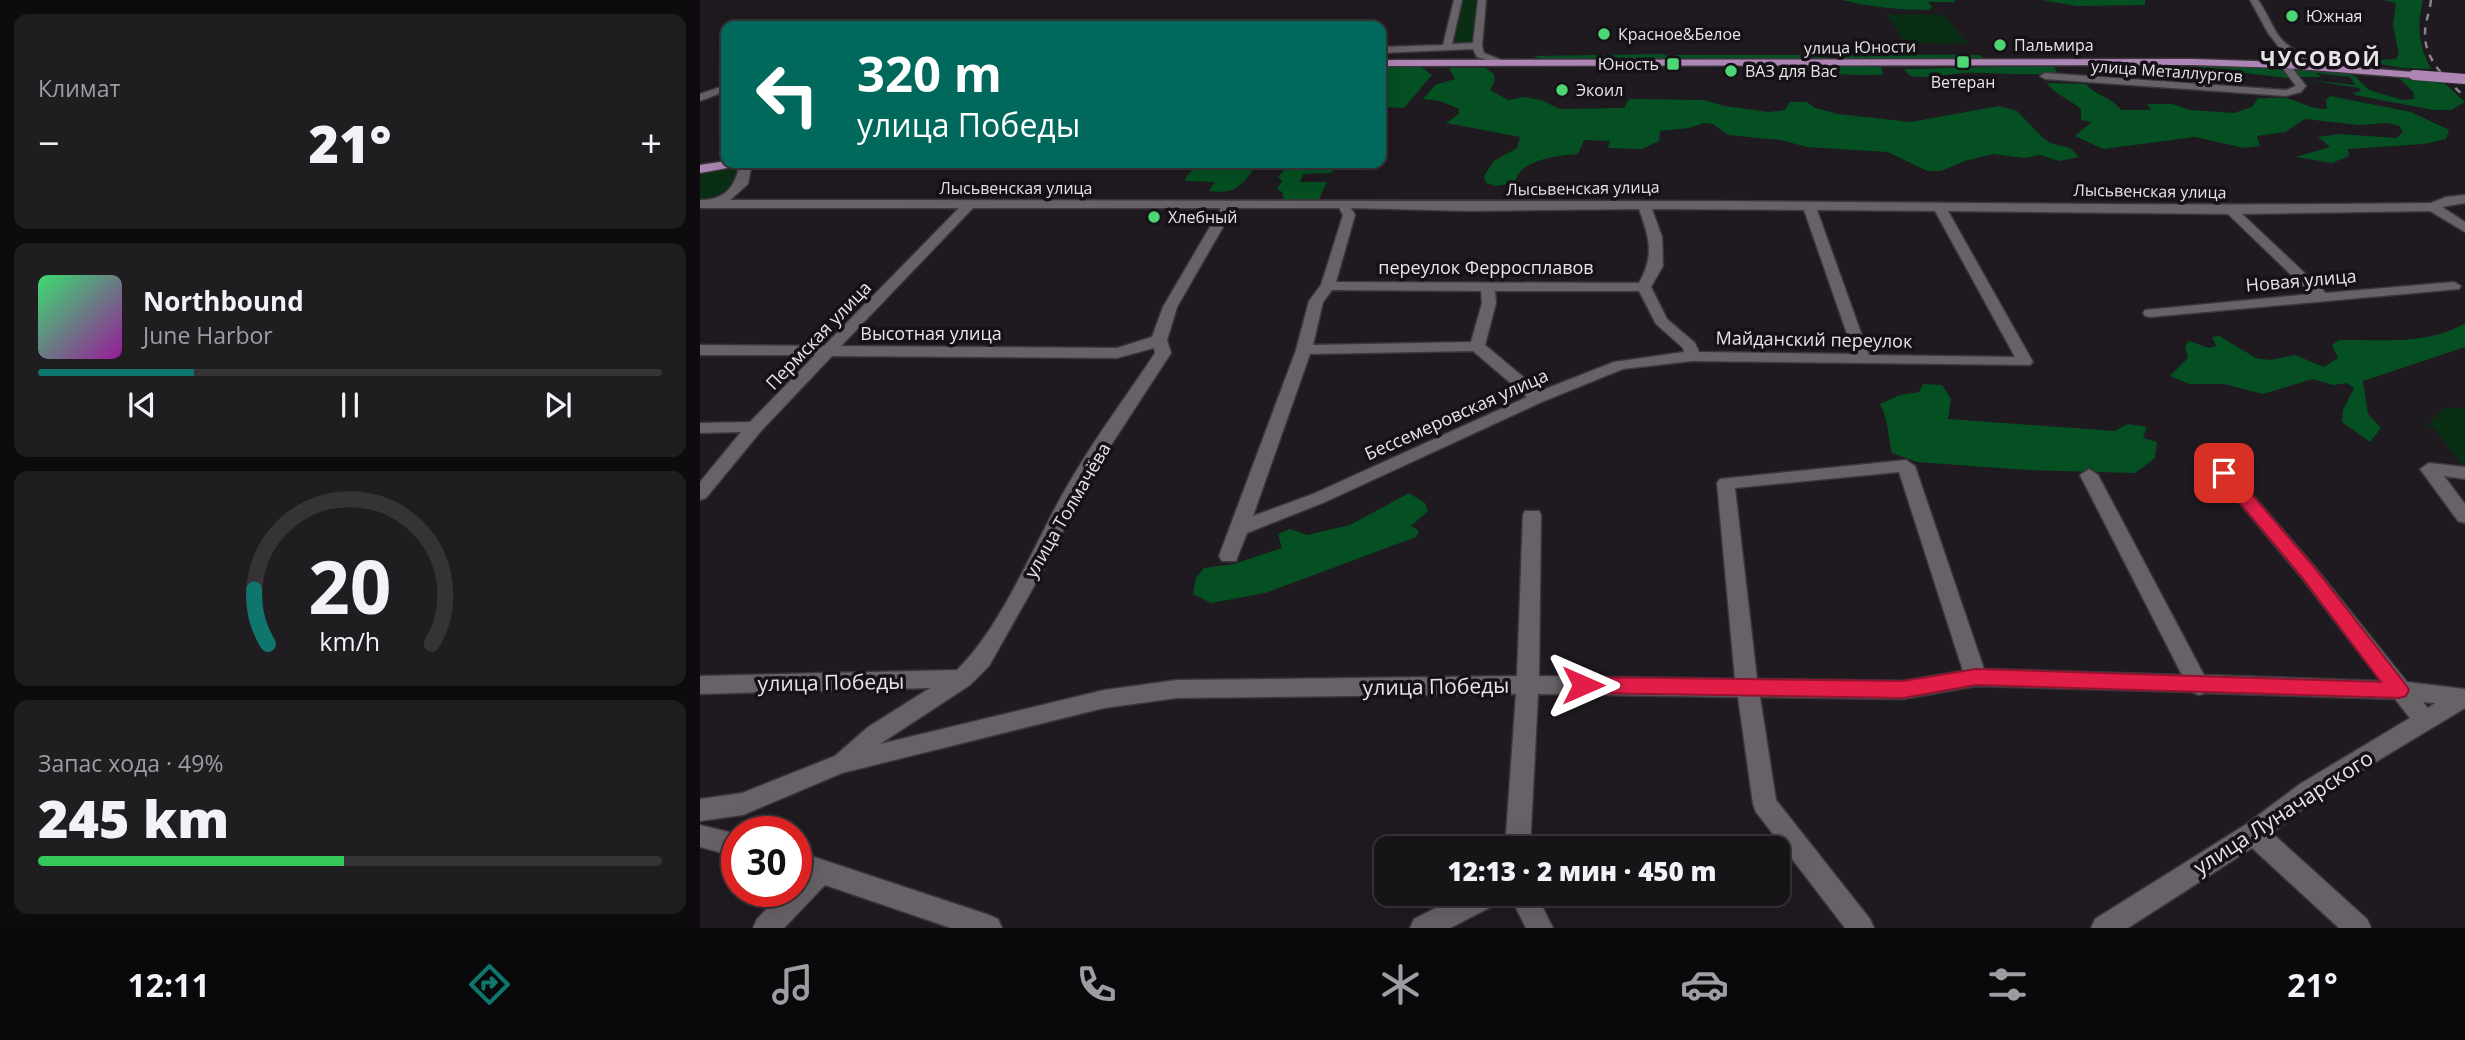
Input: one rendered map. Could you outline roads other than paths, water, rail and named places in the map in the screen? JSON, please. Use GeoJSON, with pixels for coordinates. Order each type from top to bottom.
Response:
{"type":"FeatureCollection","features":[{"type":"Feature","properties":{"kind":"main road","name":"улица Юности"},"geometry":{"type":"LineString","coordinates":[[1386,63],[2140,62],[2285,65],[2465,79]]}},
{"type":"Feature","properties":{"kind":"main road"},"geometry":{"type":"LineString","coordinates":[[700,169],[721,166]]}},
{"type":"Feature","properties":{"kind":"street"},"geometry":{"type":"LineString","coordinates":[[1447,47],[1458,0]]}},
{"type":"Feature","properties":{"kind":"street"},"geometry":{"type":"LineString","coordinates":[[1482,0],[1477,46],[1480,55],[1501,63]]}},
{"type":"Feature","properties":{"kind":"street"},"geometry":{"type":"LineString","coordinates":[[2254,0],[2264,13],[2276,38],[2291,56],[2285,65]]}},
{"type":"Feature","properties":{"kind":"street"},"geometry":{"type":"LineString","coordinates":[[1386,50],[1477,46]]}},
{"type":"Feature","properties":{"kind":"street"},"geometry":{"type":"LineString","coordinates":[[2285,48],[2308,60],[2340,69]]}},
{"type":"Feature","properties":{"kind":"street"},"geometry":{"type":"LineString","coordinates":[[1424,63],[1419,57],[1433,49]]}},
{"type":"Feature","properties":{"kind":"street"},"geometry":{"type":"LineString","coordinates":[[2140,62],[2156,83]]}},
{"type":"Feature","properties":{"kind":"street","name":"улица Металлургов"},"geometry":{"type":"LineString","coordinates":[[2045,76],[2241,92],[2286,93],[2301,86],[2285,65]]}},
{"type":"Feature","properties":{"kind":"street"},"geometry":{"type":"LineString","coordinates":[[700,98],[721,90]]}},
{"type":"Feature","properties":{"kind":"street"},"geometry":{"type":"LineString","coordinates":[[718,204],[742,184],[745,168]]}},
{"type":"Feature","properties":{"kind":"street","name":"Лысьвенская улица"},"geometry":{"type":"LineString","coordinates":[[700,204],[2231,209],[2433,207],[2446,201],[2465,199]]}},
{"type":"Feature","properties":{"kind":"street"},"geometry":{"type":"LineString","coordinates":[[1229,556],[1304,350],[1313,308],[1328,286],[1349,215],[1343,204]]}},
{"type":"Feature","properties":{"kind":"street","name":"Пермская улица"},"geometry":{"type":"LineString","coordinates":[[700,494],[755,428],[969,205]]}},
{"type":"Feature","properties":{"kind":"street","name":"улица Толмачёва"},"geometry":{"type":"LineString","coordinates":[[839,764],[876,734],[962,679],[981,660],[1036,565],[1080,479],[1163,353],[1159,340],[1170,307],[1229,205]]}},
{"type":"Feature","properties":{"kind":"street"},"geometry":{"type":"LineString","coordinates":[[1644,205],[1655,237],[1656,266],[1644,287]]}},
{"type":"Feature","properties":{"kind":"street"},"geometry":{"type":"LineString","coordinates":[[1809,206],[1863,359]]}},
{"type":"Feature","properties":{"kind":"street","name":"Майданский переулок"},"geometry":{"type":"LineString","coordinates":[[1644,287],[1661,320],[1689,346],[1692,356],[2025,362],[1939,207]]}},
{"type":"Feature","properties":{"kind":"street"},"geometry":{"type":"LineString","coordinates":[[2433,207],[2465,228]]}},
{"type":"Feature","properties":{"kind":"street"},"geometry":{"type":"LineString","coordinates":[[2231,209],[2321,296]]}},
{"type":"Feature","properties":{"kind":"street","name":"переулок Ферросплавов"},"geometry":{"type":"LineString","coordinates":[[1328,286],[1644,287]]}},
{"type":"Feature","properties":{"kind":"street","name":"Новая улица"},"geometry":{"type":"LineString","coordinates":[[2150,313],[2454,286]]}},
{"type":"Feature","properties":{"kind":"street"},"geometry":{"type":"LineString","coordinates":[[1477,346],[1489,303],[1488,287]]}},
{"type":"Feature","properties":{"kind":"street","name":"Высотная улица"},"geometry":{"type":"LineString","coordinates":[[700,350],[1117,353],[1138,349],[1159,340]]}},
{"type":"Feature","properties":{"kind":"street"},"geometry":{"type":"LineString","coordinates":[[1304,350],[1477,346],[1538,398]]}},
{"type":"Feature","properties":{"kind":"street","name":"Бессемеровская улица"},"geometry":{"type":"LineString","coordinates":[[1241,528],[1319,498],[1538,398],[1620,365],[1692,356]]}},
{"type":"Feature","properties":{"kind":"street"},"geometry":{"type":"LineString","coordinates":[[700,428],[755,428]]}},
{"type":"Feature","properties":{"kind":"street"},"geometry":{"type":"LineString","coordinates":[[1861,928],[1765,804],[1747,686],[1726,483],[1906,466],[1976,677]]}},
{"type":"Feature","properties":{"kind":"street"},"geometry":{"type":"LineString","coordinates":[[2465,473],[2429,469],[2465,517]]}},
{"type":"Feature","properties":{"kind":"street"},"geometry":{"type":"LineString","coordinates":[[2224,473],[2308,572],[2425,721]]}},
{"type":"Feature","properties":{"kind":"street"},"geometry":{"type":"LineString","coordinates":[[2089,475],[2199,686]]}},
{"type":"Feature","properties":{"kind":"street"},"geometry":{"type":"LineString","coordinates":[[1518,836],[1528,685],[1532,515]]}},
{"type":"Feature","properties":{"kind":"street","name":"улица Победы"},"geometry":{"type":"LineString","coordinates":[[700,810],[743,804],[839,764],[1104,699],[1177,689],[1528,685],[1903,690],[1976,677],[2199,686],[2399,690],[2464,698]]}},
{"type":"Feature","properties":{"kind":"street","name":"улица Победы"},"geometry":{"type":"LineString","coordinates":[[700,685],[962,679]]}},
{"type":"Feature","properties":{"kind":"street","name":"улица Луначарского"},"geometry":{"type":"LineString","coordinates":[[2104,928],[2254,833],[2308,791],[2464,698]]}},
{"type":"Feature","properties":{"kind":"street"},"geometry":{"type":"LineString","coordinates":[[2254,833],[2358,928]]}},
{"type":"Feature","properties":{"kind":"street"},"geometry":{"type":"LineString","coordinates":[[700,836],[721,842]]}},
{"type":"Feature","properties":{"kind":"street"},"geometry":{"type":"LineString","coordinates":[[812,867],[989,928]]}},
{"type":"Feature","properties":{"kind":"street"},"geometry":{"type":"LineString","coordinates":[[766,928],[822,870]]}},
{"type":"Feature","properties":{"kind":"street"},"geometry":{"type":"LineString","coordinates":[[1423,928],[1466,906]]}},
{"type":"Feature","properties":{"kind":"street"},"geometry":{"type":"LineString","coordinates":[[1528,906],[1540,928]]}},
{"type":"Feature","properties":{"kind":"railway"},"geometry":{"type":"LineString","coordinates":[[2431,0],[2425,33],[2428,52],[2438,69],[2465,97]]}},
{"type":"Feature","properties":{"kind":"place","name":"Южная"},"geometry":{"type":"Point","coordinates":[2292,16]}},
{"type":"Feature","properties":{"kind":"place","name":"Красное&Белое"},"geometry":{"type":"Point","coordinates":[1604,34]}},
{"type":"Feature","properties":{"kind":"place","name":"Пальмира"},"geometry":{"type":"Point","coordinates":[2000,45]}},
{"type":"Feature","properties":{"kind":"place","name":"Ветеран"},"geometry":{"type":"Point","coordinates":[1963,62]}},
{"type":"Feature","properties":{"kind":"place","name":"Юность"},"geometry":{"type":"Point","coordinates":[1673,64]}},
{"type":"Feature","properties":{"kind":"place","name":"ВАЗ для Вас"},"geometry":{"type":"Point","coordinates":[1731,71]}},
{"type":"Feature","properties":{"kind":"place","name":"Экоил"},"geometry":{"type":"Point","coordinates":[1562,90]}},
{"type":"Feature","properties":{"kind":"place","name":"Хлебный"},"geometry":{"type":"Point","coordinates":[1154,217]}},
{"type":"Feature","properties":{"kind":"district","name":"ЧУСОВОЙ"},"geometry":{"type":"Point","coordinates":[2321,58]}}]}
